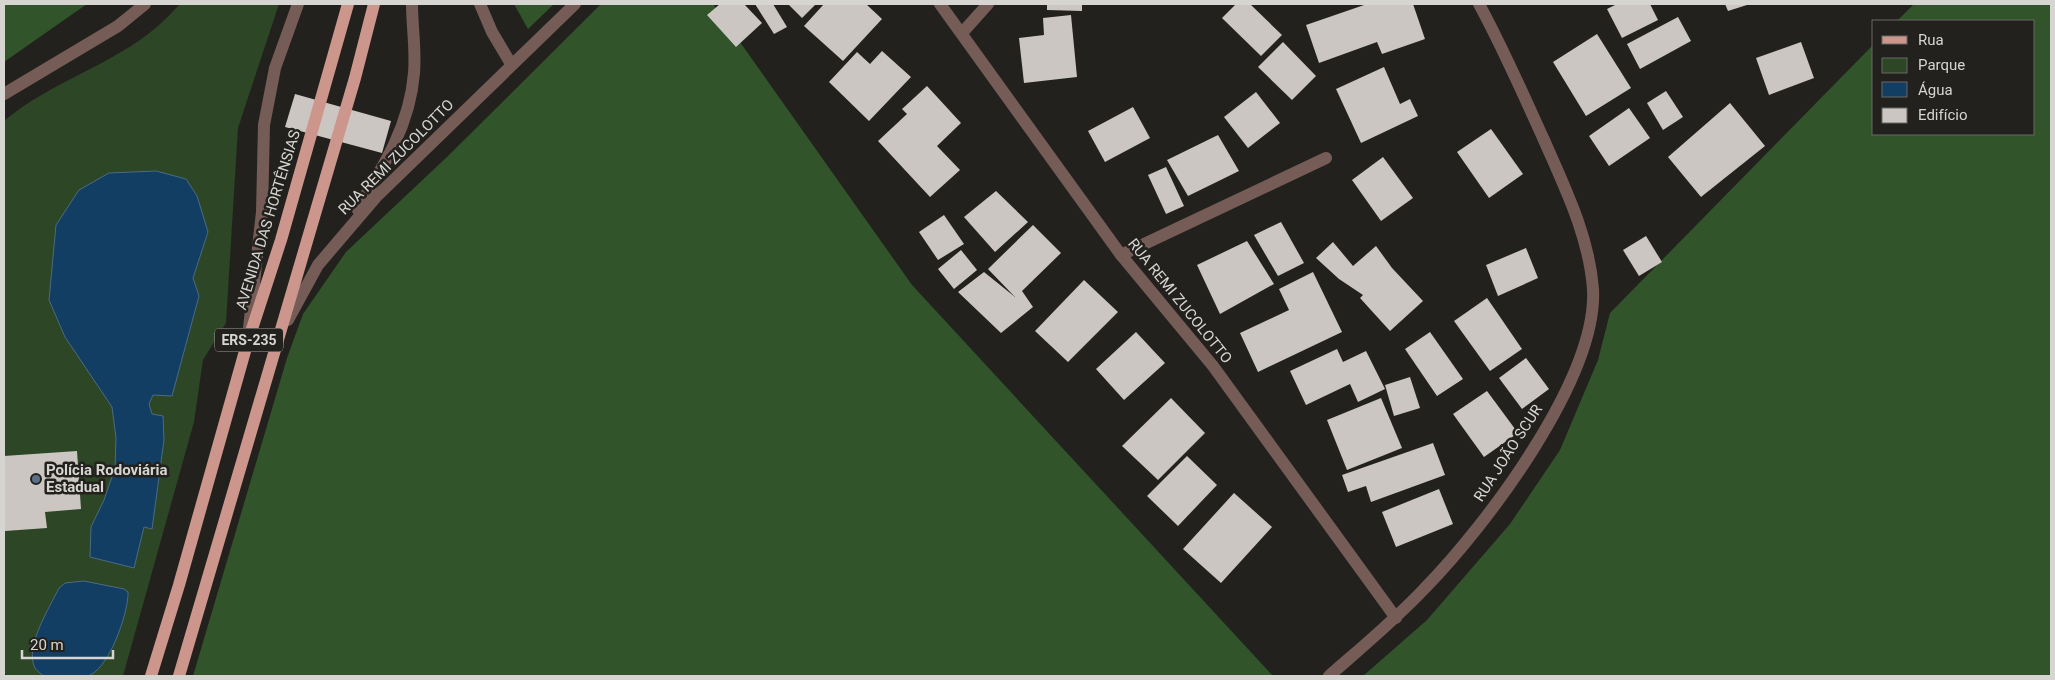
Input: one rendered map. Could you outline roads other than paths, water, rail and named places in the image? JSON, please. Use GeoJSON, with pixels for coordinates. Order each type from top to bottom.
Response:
{"type":"FeatureCollection","features":[{"type":"Feature","properties":{"kind":"main road","name":"AVENIDA DAS HORTÊNSIAS"},"geometry":{"type":"LineString","coordinates":[[150,676],[179,585],[247,344],[281,240],[348,4]]}},
{"type":"Feature","properties":{"kind":"main road","name":"ERS-235"},"geometry":{"type":"LineString","coordinates":[[179,676],[355,78],[374,4]]}},
{"type":"Feature","properties":{"kind":"street"},"geometry":{"type":"LineString","coordinates":[[4,94],[118,26],[145,4]]}},
{"type":"Feature","properties":{"kind":"street"},"geometry":{"type":"LineString","coordinates":[[247,344],[262,212],[264,125],[276,68],[298,4]]}},
{"type":"Feature","properties":{"kind":"street"},"geometry":{"type":"LineString","coordinates":[[340,237],[391,154],[407,110],[414,73],[412,4]]}},
{"type":"Feature","properties":{"kind":"street"},"geometry":{"type":"LineString","coordinates":[[480,4],[492,32],[511,64]]}},
{"type":"Feature","properties":{"kind":"street","name":"RUA REMI ZUCOLOTTO"},"geometry":{"type":"LineString","coordinates":[[273,357],[290,314],[318,264],[340,237],[376,198],[511,64],[575,4]]}},
{"type":"Feature","properties":{"kind":"street","name":"RUA REMI ZUCOLOTTO"},"geometry":{"type":"LineString","coordinates":[[940,4],[1121,255],[1213,366],[1396,618]]}},
{"type":"Feature","properties":{"kind":"street"},"geometry":{"type":"LineString","coordinates":[[962,33],[988,4]]}},
{"type":"Feature","properties":{"kind":"street","name":"RUA JOÃO SCUR"},"geometry":{"type":"LineString","coordinates":[[1328,676],[1396,618],[1459,550],[1530,454],[1552,418],[1576,369],[1588,327],[1593,291],[1588,254],[1576,212],[1503,48],[1479,4]]}},
{"type":"Feature","properties":{"kind":"street"},"geometry":{"type":"LineString","coordinates":[[1121,255],[1326,158]]}},
{"type":"Feature","properties":{"kind":"water"},"geometry":{"type":"Polygon","coordinates":[[[156,171],[186,179],[197,196],[208,232],[193,278],[199,296],[172,396],[153,395],[149,404],[152,414],[163,416],[164,440],[152,529],[144,527],[134,568],[90,557],[91,527],[104,500],[115,468],[116,438],[112,407],[65,337],[49,300],[56,225],[79,190],[109,173],[156,171]]]}},
{"type":"Feature","properties":{"kind":"water"},"geometry":{"type":"Polygon","coordinates":[[[84,581],[124,589],[128,592],[125,613],[116,640],[102,664],[95,672],[87,676],[44,676],[35,668],[33,649],[35,638],[59,588],[65,583],[84,581]]]}},
{"type":"Feature","properties":{"kind":"place","name":"Polícia Rodoviária Estadual"},"geometry":{"type":"Point","coordinates":[36,479]}}]}
